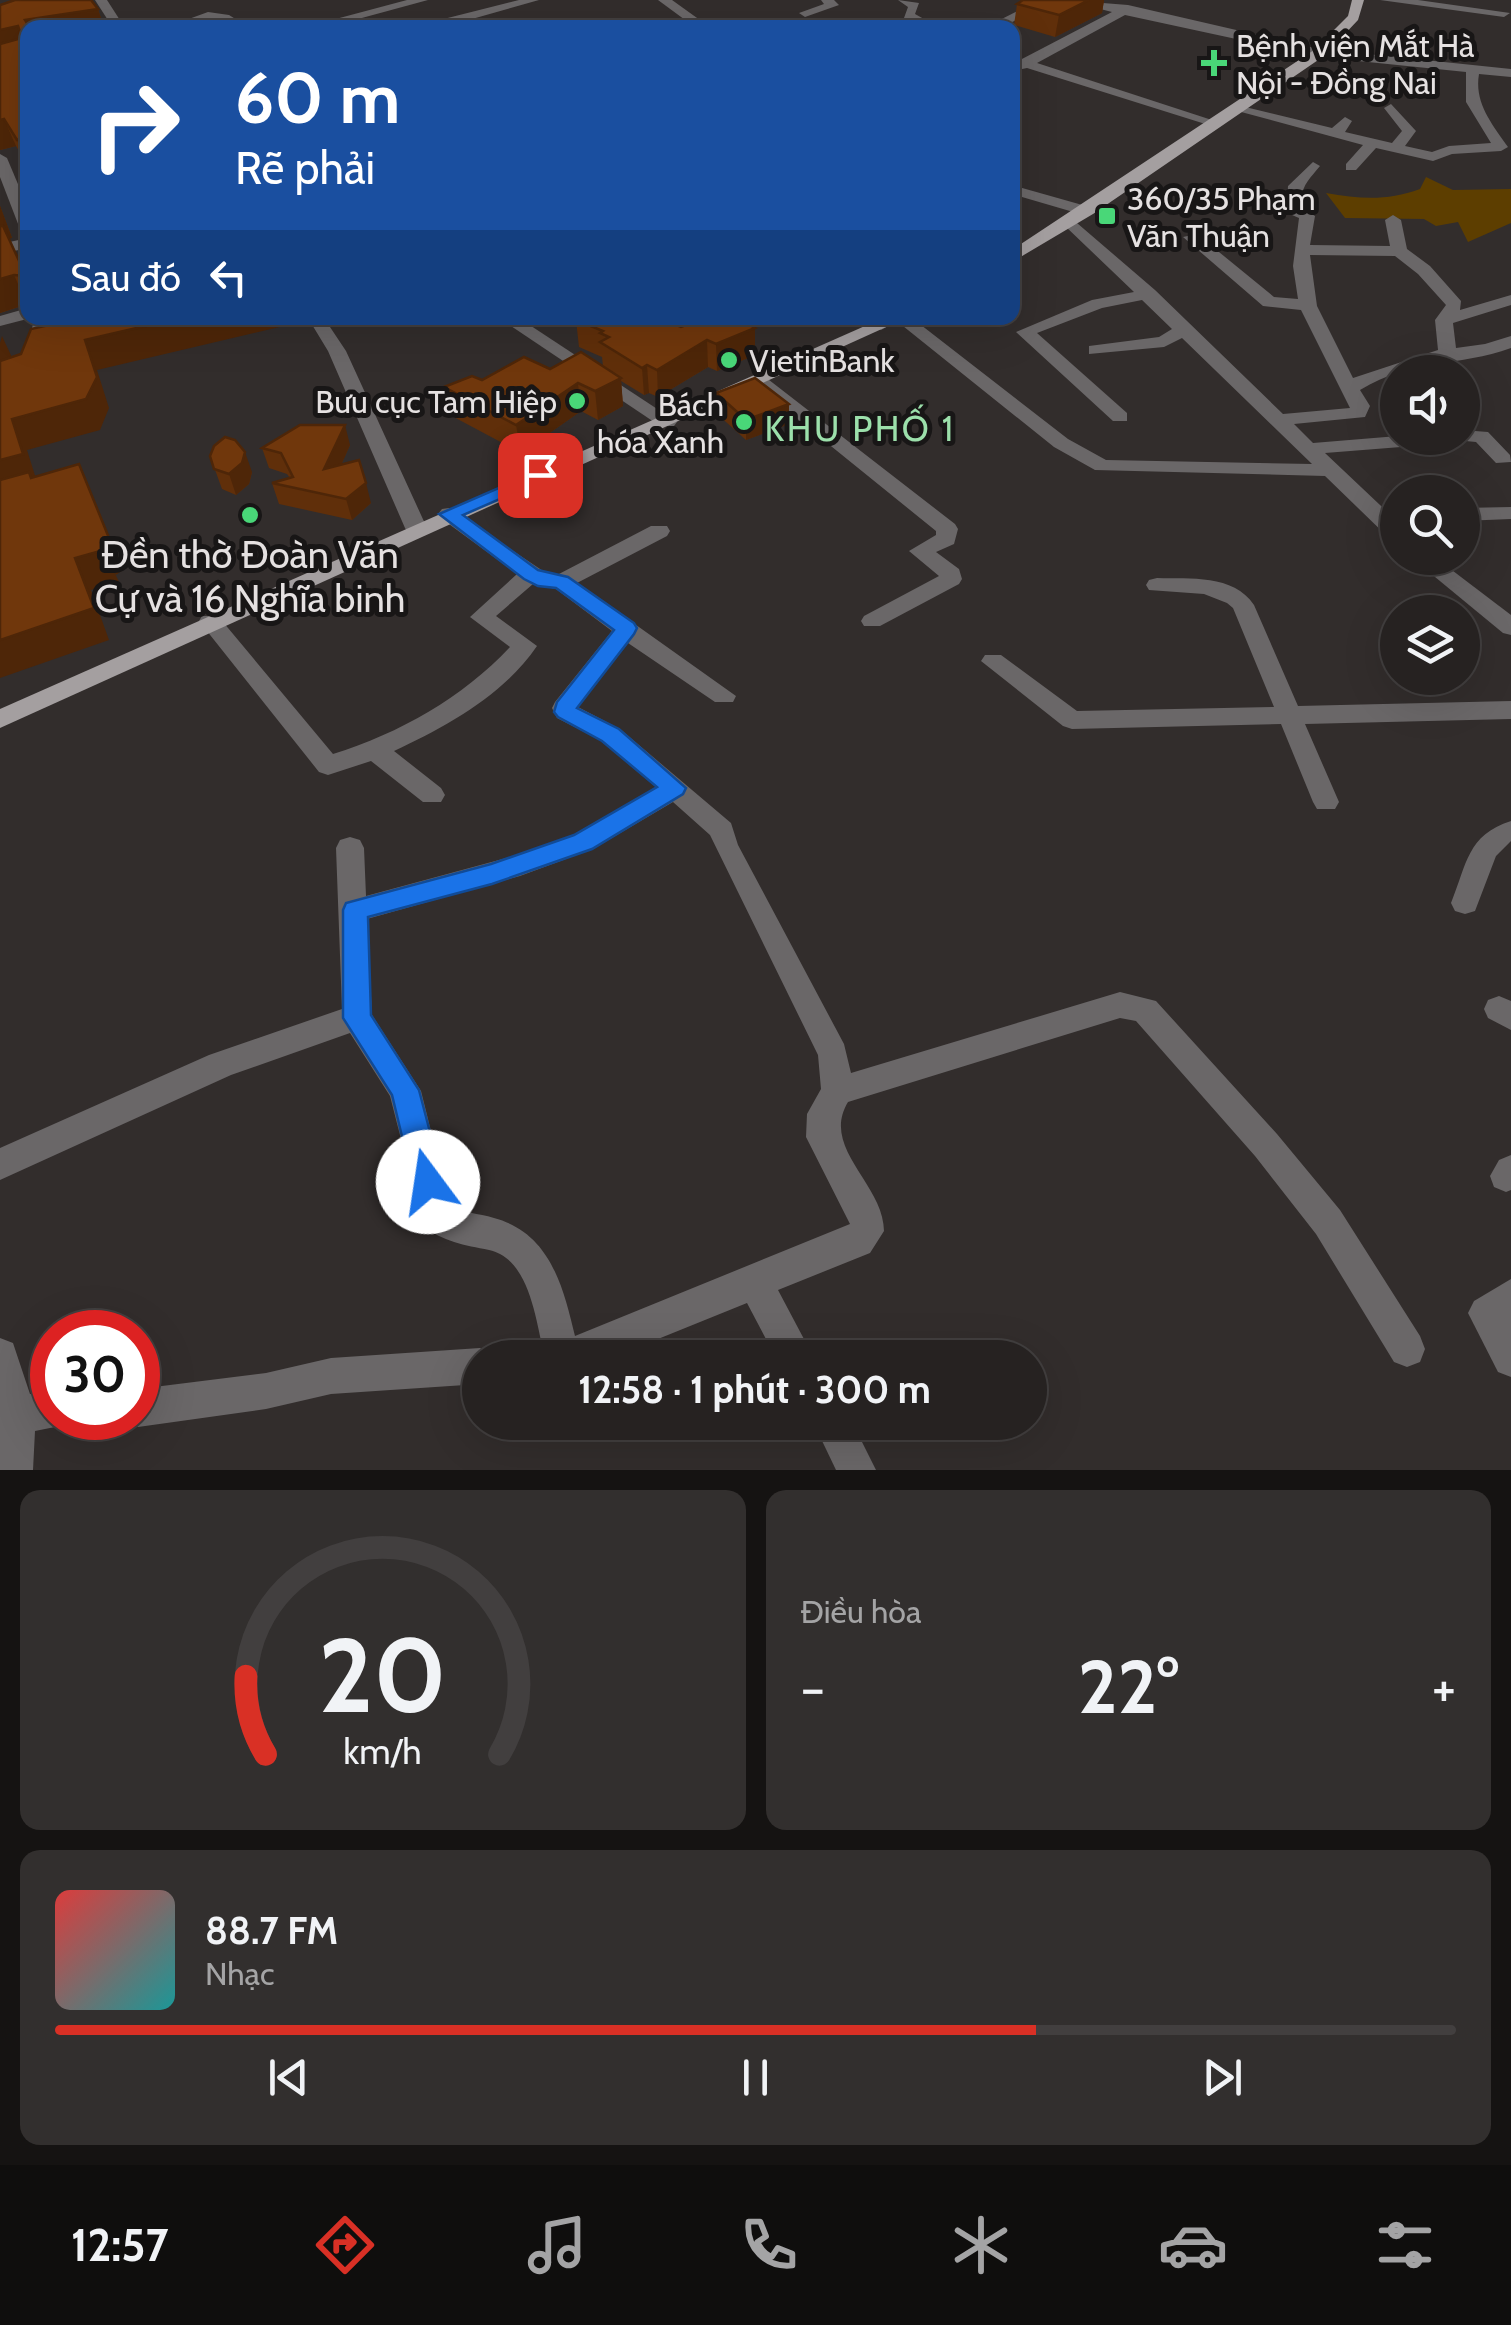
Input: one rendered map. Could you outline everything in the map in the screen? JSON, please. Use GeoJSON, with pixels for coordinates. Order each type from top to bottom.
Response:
{"type":"FeatureCollection","features":[{"type":"Feature","properties":{"kind":"main road"},"geometry":{"type":"LineString","coordinates":[[1020,251],[1078,217],[1319,53],[1354,16],[1358,0]]}},
{"type":"Feature","properties":{"kind":"main road"},"geometry":{"type":"LineString","coordinates":[[0,719],[416,528],[668,422],[874,325]]}},
{"type":"Feature","properties":{"kind":"street"},"geometry":{"type":"LineString","coordinates":[[198,16],[214,0]]}},
{"type":"Feature","properties":{"kind":"street"},"geometry":{"type":"LineString","coordinates":[[341,20],[422,0]]}},
{"type":"Feature","properties":{"kind":"street"},"geometry":{"type":"LineString","coordinates":[[452,20],[533,0]]}},
{"type":"Feature","properties":{"kind":"street"},"geometry":{"type":"LineString","coordinates":[[664,0],[693,20]]}},
{"type":"Feature","properties":{"kind":"street"},"geometry":{"type":"LineString","coordinates":[[804,12],[833,5],[827,0]]}},
{"type":"Feature","properties":{"kind":"street"},"geometry":{"type":"LineString","coordinates":[[904,0],[915,6],[908,15],[918,20]]}},
{"type":"Feature","properties":{"kind":"street"},"geometry":{"type":"LineString","coordinates":[[1007,20],[1048,0]]}},
{"type":"Feature","properties":{"kind":"street"},"geometry":{"type":"LineString","coordinates":[[1071,0],[1319,53],[1511,73]]}},
{"type":"Feature","properties":{"kind":"street"},"geometry":{"type":"LineString","coordinates":[[1025,64],[1146,0]]}},
{"type":"Feature","properties":{"kind":"street"},"geometry":{"type":"LineString","coordinates":[[1386,0],[1504,13]]}},
{"type":"Feature","properties":{"kind":"street"},"geometry":{"type":"LineString","coordinates":[[189,20],[222,14],[231,20]]}},
{"type":"Feature","properties":{"kind":"street"},"geometry":{"type":"LineString","coordinates":[[1025,64],[1213,125]]}},
{"type":"Feature","properties":{"kind":"street"},"geometry":{"type":"LineString","coordinates":[[1236,109],[1342,127],[1373,143],[1433,157],[1448,150],[1501,147],[1470,94],[1473,70]]}},
{"type":"Feature","properties":{"kind":"street"},"geometry":{"type":"LineString","coordinates":[[1391,108],[1409,131],[1395,149]]}},
{"type":"Feature","properties":{"kind":"street"},"geometry":{"type":"LineString","coordinates":[[1351,167],[1373,143]]}},
{"type":"Feature","properties":{"kind":"street"},"geometry":{"type":"LineString","coordinates":[[0,158],[7,194],[20,216]]}},
{"type":"Feature","properties":{"kind":"street"},"geometry":{"type":"LineString","coordinates":[[1297,210],[1291,197],[1294,184],[1313,166]]}},
{"type":"Feature","properties":{"kind":"street"},"geometry":{"type":"LineString","coordinates":[[1020,192],[1078,217],[1149,294],[1380,517]]}},
{"type":"Feature","properties":{"kind":"street"},"geometry":{"type":"LineString","coordinates":[[1276,205],[1307,216],[1302,250],[1309,305],[1319,340],[1360,406],[1358,413],[1278,420]]}},
{"type":"Feature","properties":{"kind":"street"},"geometry":{"type":"LineString","coordinates":[[1394,220],[1400,251],[1455,305],[1444,320],[1447,354]]}},
{"type":"Feature","properties":{"kind":"street"},"geometry":{"type":"LineString","coordinates":[[1191,237],[1269,302],[1309,305]]}},
{"type":"Feature","properties":{"kind":"street"},"geometry":{"type":"LineString","coordinates":[[1302,250],[1400,251]]}},
{"type":"Feature","properties":{"kind":"street"},"geometry":{"type":"LineString","coordinates":[[1120,417],[1025,332],[1098,304],[1149,294]]}},
{"type":"Feature","properties":{"kind":"street"},"geometry":{"type":"LineString","coordinates":[[1444,320],[1511,300]]}},
{"type":"Feature","properties":{"kind":"street"},"geometry":{"type":"LineString","coordinates":[[0,389],[15,386],[28,375],[42,325]]}},
{"type":"Feature","properties":{"kind":"street"},"geometry":{"type":"LineString","coordinates":[[320,325],[337,351],[416,528]]}},
{"type":"Feature","properties":{"kind":"street"},"geometry":{"type":"LineString","coordinates":[[519,325],[668,422]]}},
{"type":"Feature","properties":{"kind":"street"},"geometry":{"type":"LineString","coordinates":[[895,325],[1062,443],[1102,466],[1329,470]]}},
{"type":"Feature","properties":{"kind":"street"},"geometry":{"type":"LineString","coordinates":[[1094,350],[1154,344],[1185,329]]}},
{"type":"Feature","properties":{"kind":"street"},"geometry":{"type":"LineString","coordinates":[[1350,388],[1368,377],[1447,354],[1478,354],[1511,342]]}},
{"type":"Feature","properties":{"kind":"street"},"geometry":{"type":"LineString","coordinates":[[760,379],[947,529],[946,539],[920,551],[952,574],[951,580],[872,621]]}},
{"type":"Feature","properties":{"kind":"street"},"geometry":{"type":"LineString","coordinates":[[1480,436],[1503,459]]}},
{"type":"Feature","properties":{"kind":"street"},"geometry":{"type":"LineString","coordinates":[[1308,449],[1380,443]]}},
{"type":"Feature","properties":{"kind":"street"},"geometry":{"type":"LineString","coordinates":[[449,514],[545,582],[561,582],[659,531]]}},
{"type":"Feature","properties":{"kind":"street"},"geometry":{"type":"LineString","coordinates":[[1480,515],[1511,514]]}},
{"type":"Feature","properties":{"kind":"street"},"geometry":{"type":"LineString","coordinates":[[210,622],[328,764],[376,751],[454,708],[499,677],[525,646],[481,618],[531,574]]}},
{"type":"Feature","properties":{"kind":"street"},"geometry":{"type":"LineString","coordinates":[[1445,575],[1511,627]]}},
{"type":"Feature","properties":{"kind":"street"},"geometry":{"type":"LineString","coordinates":[[561,582],[724,696]]}},
{"type":"Feature","properties":{"kind":"street"},"geometry":{"type":"LineString","coordinates":[[1157,586],[1223,589],[1235,596],[1326,802]]}},
{"type":"Feature","properties":{"kind":"street"},"geometry":{"type":"LineString","coordinates":[[612,1340],[858,1241],[866,1231],[867,1216],[822,1137],[823,1114],[836,1090],[833,1054],[725,846],[722,830],[610,735],[564,708],[626,628]]}},
{"type":"Feature","properties":{"kind":"street"},"geometry":{"type":"LineString","coordinates":[[994,662],[1072,720],[1289,712],[1511,710]]}},
{"type":"Feature","properties":{"kind":"street"},"geometry":{"type":"LineString","coordinates":[[376,751],[432,795]]}},
{"type":"Feature","properties":{"kind":"street"},"geometry":{"type":"LineString","coordinates":[[356,910],[503,870],[583,842],[674,788]]}},
{"type":"Feature","properties":{"kind":"street"},"geometry":{"type":"LineString","coordinates":[[1465,903],[1486,844],[1500,833],[1511,831]]}},
{"type":"Feature","properties":{"kind":"street"},"geometry":{"type":"LineString","coordinates":[[350,848],[356,910],[357,1018],[405,1090],[436,1212],[448,1226],[507,1236],[532,1256],[558,1340]]}},
{"type":"Feature","properties":{"kind":"street"},"geometry":{"type":"LineString","coordinates":[[836,1090],[1120,1005],[1146,1010],[1266,1145],[1328,1222],[1407,1349]]}},
{"type":"Feature","properties":{"kind":"street"},"geometry":{"type":"LineString","coordinates":[[0,1164],[186,1076],[357,1018]]}},
{"type":"Feature","properties":{"kind":"street"},"geometry":{"type":"LineString","coordinates":[[754,1281],[786,1340]]}},
{"type":"Feature","properties":{"kind":"street"},"geometry":{"type":"LineString","coordinates":[[1511,1297],[1486,1314],[1511,1359]]}},
{"type":"Feature","properties":{"kind":"street"},"geometry":{"type":"LineString","coordinates":[[0,1356],[30,1404]]}},
{"type":"Feature","properties":{"kind":"street"},"geometry":{"type":"LineString","coordinates":[[160,1405],[266,1391],[331,1376],[462,1367]]}},
{"type":"Feature","properties":{"kind":"street"},"geometry":{"type":"LineString","coordinates":[[14,1470],[30,1426]]}},
{"type":"Feature","properties":{"kind":"street"},"geometry":{"type":"LineString","coordinates":[[841,1440],[857,1470]]}},
{"type":"Feature","properties":{"kind":"shaded area"},"geometry":{"type":"Polygon","coordinates":[[[1426,177],[1453,190],[1511,189],[1511,223],[1468,242],[1458,222],[1436,226],[1424,219],[1345,218],[1326,193],[1362,198],[1396,196],[1420,189],[1426,177]]]}},
{"type":"Feature","properties":{"kind":"building"},"geometry":{"type":"Polygon","coordinates":[[[15,0],[91,0],[98,9],[20,20],[20,32],[18,26],[0,30],[0,5],[15,0]]]}},
{"type":"Feature","properties":{"kind":"building"},"geometry":{"type":"Polygon","coordinates":[[[1023,0],[1089,0],[1059,15],[1017,4],[1023,0]]]}},
{"type":"Feature","properties":{"kind":"building"},"geometry":{"type":"Polygon","coordinates":[[[20,39],[17,140],[4,119],[0,120],[0,44],[20,39]]]}},
{"type":"Feature","properties":{"kind":"building"},"geometry":{"type":"Polygon","coordinates":[[[3,226],[20,263],[20,276],[0,279],[3,226]]]}},
{"type":"Feature","properties":{"kind":"building"},"geometry":{"type":"Polygon","coordinates":[[[49,325],[150,325],[85,340],[97,377],[86,399],[12,419],[23,454],[0,460],[0,361],[21,354],[31,329],[49,325]]]}},
{"type":"Feature","properties":{"kind":"building"},"geometry":{"type":"Polygon","coordinates":[[[588,325],[755,328],[716,344],[707,340],[657,370],[647,365],[642,368],[600,342],[609,337],[600,333],[603,331],[588,325]]]}},
{"type":"Feature","properties":{"kind":"building"},"geometry":{"type":"Polygon","coordinates":[[[581,352],[621,378],[595,391],[578,383],[516,425],[444,387],[472,376],[482,380],[524,357],[550,369],[581,352]]]}},
{"type":"Feature","properties":{"kind":"building"},"geometry":{"type":"Polygon","coordinates":[[[755,378],[789,404],[746,420],[716,393],[755,378]]]}},
{"type":"Feature","properties":{"kind":"building"},"geometry":{"type":"Polygon","coordinates":[[[300,425],[345,425],[324,469],[359,460],[366,483],[346,499],[272,483],[293,477],[281,453],[262,448],[300,425]]]}},
{"type":"Feature","properties":{"kind":"building"},"geometry":{"type":"Polygon","coordinates":[[[225,437],[235,440],[245,452],[242,463],[229,474],[214,469],[210,456],[214,446],[225,437]]]}},
{"type":"Feature","properties":{"kind":"building"},"geometry":{"type":"Polygon","coordinates":[[[79,464],[109,538],[101,543],[104,550],[75,558],[94,608],[0,640],[0,480],[29,472],[31,478],[79,464]]]}},
{"type":"Feature","properties":{"kind":"place","name":"Bệnh viện Mắt Hà Nội - Đồng Nai"},"geometry":{"type":"Point","coordinates":[1214,63]}},
{"type":"Feature","properties":{"kind":"place","name":"360/35 Phạm Văn Thuận"},"geometry":{"type":"Point","coordinates":[1107,216]}},
{"type":"Feature","properties":{"kind":"place","name":"VietinBank"},"geometry":{"type":"Point","coordinates":[729,360]}},
{"type":"Feature","properties":{"kind":"place","name":"Bưu cục Tam Hiệp"},"geometry":{"type":"Point","coordinates":[577,401]}},
{"type":"Feature","properties":{"kind":"place","name":"Bách hóa Xanh"},"geometry":{"type":"Point","coordinates":[744,422]}},
{"type":"Feature","properties":{"kind":"place","name":"Đền thờ Đoàn Văn Cự và 16 Nghĩa binh"},"geometry":{"type":"Point","coordinates":[250,515]}},
{"type":"Feature","properties":{"kind":"district","name":"KHU PHỐ 1"},"geometry":{"type":"Point","coordinates":[860,428]}},
{"type":"Feature","properties":{"kind":"route"},"geometry":{"type":"LineString","coordinates":[[428,1182],[405,1090],[357,1018],[356,910],[492,874],[583,842],[674,788],[610,735],[564,708],[626,628],[561,582],[545,582],[531,574],[449,514],[540,475]]}}]}
